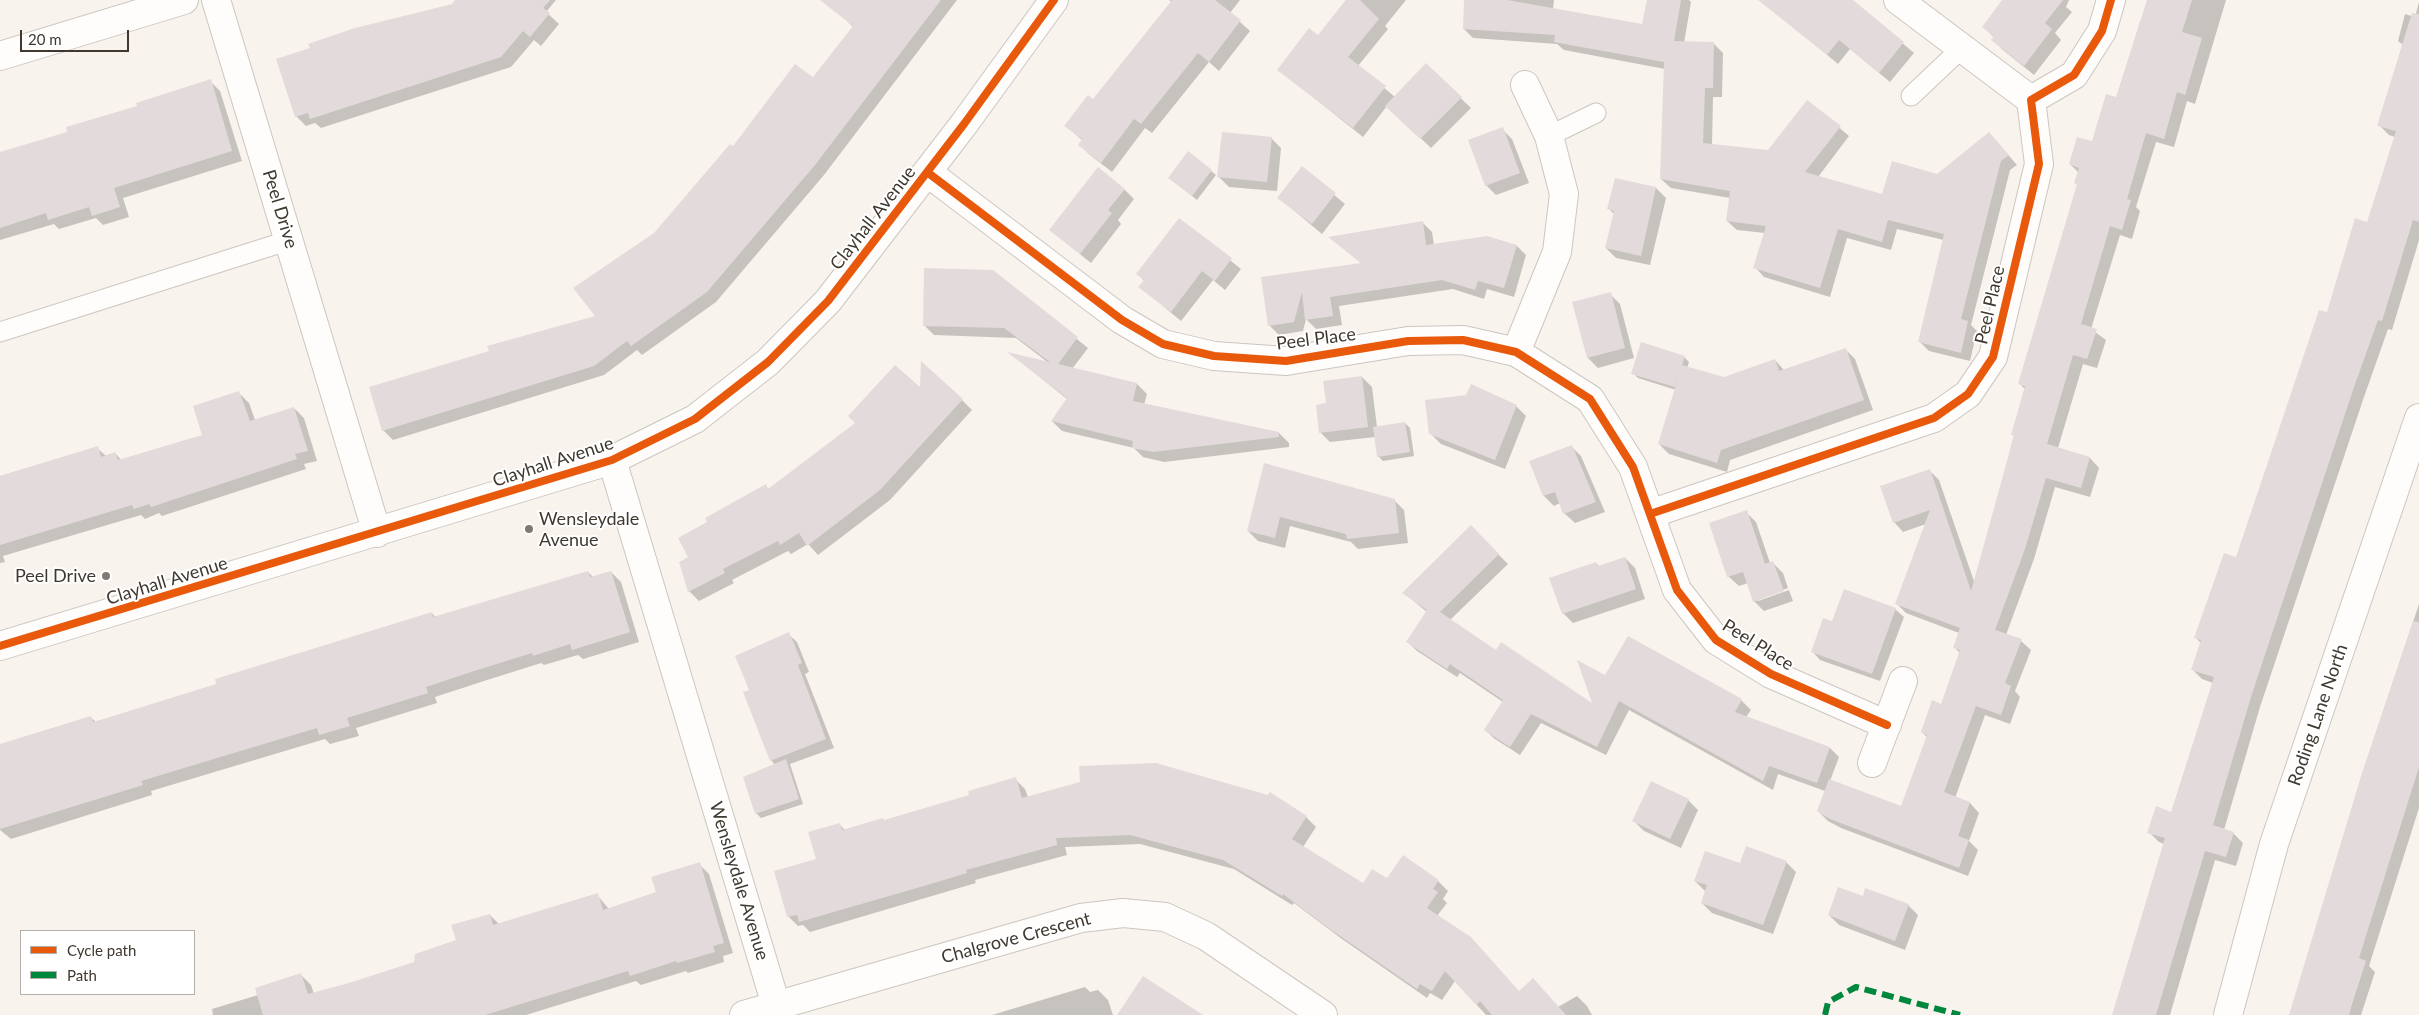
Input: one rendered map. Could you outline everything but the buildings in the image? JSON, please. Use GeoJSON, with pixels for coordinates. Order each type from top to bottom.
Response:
{"type":"FeatureCollection","features":[{"type":"Feature","properties":{"kind":"street"},"geometry":{"type":"LineString","coordinates":[[0,56],[184,0]]}},
{"type":"Feature","properties":{"kind":"street","name":"Peel Drive"},"geometry":{"type":"LineString","coordinates":[[216,0],[377,533]]}},
{"type":"Feature","properties":{"kind":"street","name":"Clayhall Avenue"},"geometry":{"type":"LineString","coordinates":[[0,646],[377,533],[612,460],[695,419],[768,362],[828,301],[927,172],[1054,0]]}},
{"type":"Feature","properties":{"kind":"street"},"geometry":{"type":"LineString","coordinates":[[1898,0],[2031,100],[2074,75],[2102,31],[2111,0]]}},
{"type":"Feature","properties":{"kind":"street"},"geometry":{"type":"LineString","coordinates":[[1516,352],[1557,252],[1564,194],[1549,136],[1525,85]]}},
{"type":"Feature","properties":{"kind":"street","name":"Peel Place"},"geometry":{"type":"LineString","coordinates":[[1650,514],[1934,418],[1968,394],[1993,356],[2039,164],[2031,100]]}},
{"type":"Feature","properties":{"kind":"street","name":"Peel Place"},"geometry":{"type":"LineString","coordinates":[[927,172],[1122,320],[1163,344],[1214,356],[1286,361],[1408,341],[1463,340],[1516,352],[1590,399],[1633,467],[1677,590],[1716,640],[1771,674],[1887,725]]}},
{"type":"Feature","properties":{"kind":"street","name":"Roding Lane North"},"geometry":{"type":"LineString","coordinates":[[2228,1015],[2274,844],[2419,418]]}},
{"type":"Feature","properties":{"kind":"street","name":"Wensleydale Avenue"},"geometry":{"type":"LineString","coordinates":[[612,460],[777,1010]]}},
{"type":"Feature","properties":{"kind":"street"},"geometry":{"type":"LineString","coordinates":[[1872,763],[1903,681]]}},
{"type":"Feature","properties":{"kind":"street","name":"Chalgrove Crescent"},"geometry":{"type":"LineString","coordinates":[[744,1015],[777,1010],[1081,918],[1123,913],[1165,918],[1206,936],[1323,1015]]}},
{"type":"Feature","properties":{"kind":"lane"},"geometry":{"type":"LineString","coordinates":[[1911,96],[1962,48]]}},
{"type":"Feature","properties":{"kind":"lane"},"geometry":{"type":"LineString","coordinates":[[1549,136],[1596,113]]}},
{"type":"Feature","properties":{"kind":"lane"},"geometry":{"type":"LineString","coordinates":[[0,332],[290,240]]}},
{"type":"Feature","properties":{"kind":"marked path"},"geometry":{"type":"LineString","coordinates":[[1825,1015],[1828,1002],[1856,987],[1960,1015]]}},
{"type":"Feature","properties":{"kind":"cycle path"},"geometry":{"type":"LineString","coordinates":[[0,646],[612,460],[695,419],[768,362],[828,301],[964,124],[1054,0]]}},
{"type":"Feature","properties":{"kind":"cycle path"},"geometry":{"type":"LineString","coordinates":[[1650,514],[1934,418],[1968,394],[1993,357],[2039,164],[2031,100],[2074,75],[2102,31],[2111,0]]}},
{"type":"Feature","properties":{"kind":"cycle path"},"geometry":{"type":"LineString","coordinates":[[927,172],[1122,320],[1163,344],[1214,356],[1286,361],[1408,341],[1463,340],[1516,352],[1590,399],[1633,467],[1677,590],[1716,640],[1771,674],[1887,725]]}},
{"type":"Feature","properties":{"kind":"place","name":"Wensleydale Avenue"},"geometry":{"type":"Point","coordinates":[529,529]}},
{"type":"Feature","properties":{"kind":"place","name":"Peel Drive"},"geometry":{"type":"Point","coordinates":[106,576]}}]}
